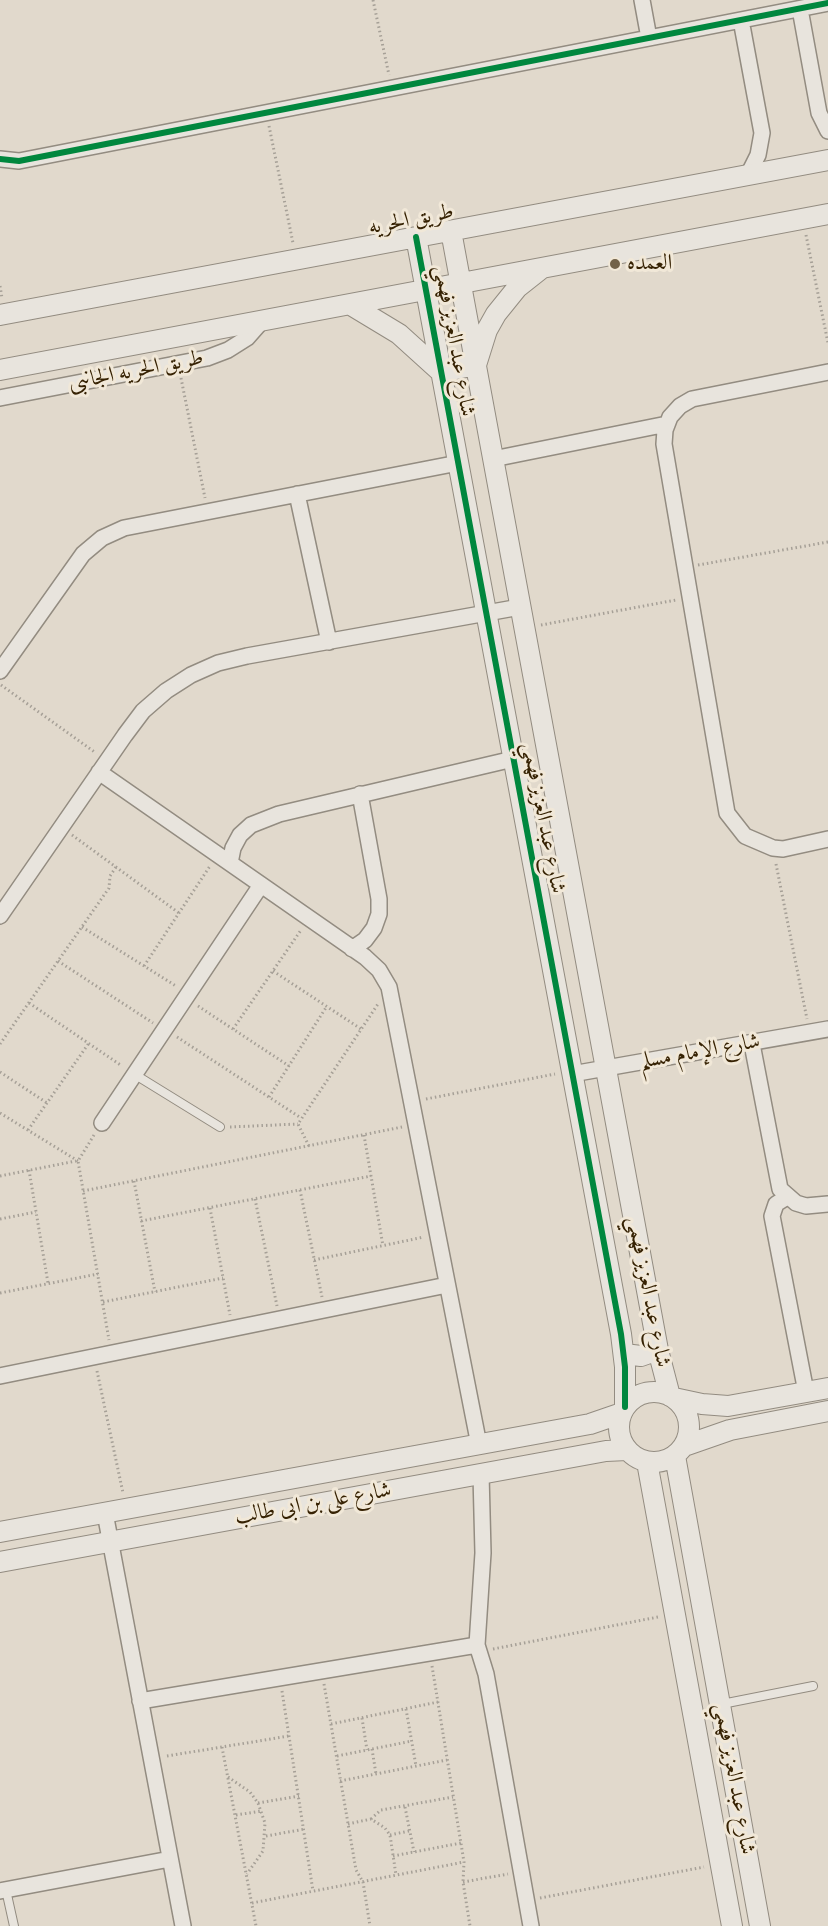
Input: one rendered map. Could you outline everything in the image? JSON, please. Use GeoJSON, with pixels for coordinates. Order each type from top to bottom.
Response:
{"type":"FeatureCollection","features":[{"type":"Feature","properties":{"kind":"street"},"geometry":{"type":"LineString","coordinates":[[642,0],[649,38]]}},
{"type":"Feature","properties":{"kind":"street"},"geometry":{"type":"LineString","coordinates":[[0,159],[19,161],[828,3]]}},
{"type":"Feature","properties":{"kind":"street"},"geometry":{"type":"LineString","coordinates":[[800,9],[819,113],[828,131]]}},
{"type":"Feature","properties":{"kind":"street"},"geometry":{"type":"LineString","coordinates":[[741,20],[762,133],[758,155],[748,175]]}},
{"type":"Feature","properties":{"kind":"street","name":"طريق الحريه"},"geometry":{"type":"LineString","coordinates":[[0,315],[828,160]]}},
{"type":"Feature","properties":{"kind":"street"},"geometry":{"type":"LineString","coordinates":[[0,370],[828,214]]}},
{"type":"Feature","properties":{"kind":"street","name":"شارع عبد العزيز فهمي"},"geometry":{"type":"LineString","coordinates":[[451,231],[658,1350],[672,1397]]}},
{"type":"Feature","properties":{"kind":"street","name":"شارع عبد العزيز فهمي"},"geometry":{"type":"LineString","coordinates":[[416,237],[624,1354],[623,1410]]}},
{"type":"Feature","properties":{"kind":"street"},"geometry":{"type":"LineString","coordinates":[[351,305],[399,334],[441,372],[476,365],[487,330],[496,314],[517,288],[543,268]]}},
{"type":"Feature","properties":{"kind":"street","name":"طريق الحريه الجانبى"},"geometry":{"type":"LineString","coordinates":[[0,398],[207,358],[228,350],[247,338],[262,321]]}},
{"type":"Feature","properties":{"kind":"street"},"geometry":{"type":"LineString","coordinates":[[828,372],[692,399],[680,406],[667,424],[664,444],[727,813],[745,836],[773,848],[783,849],[828,839]]}},
{"type":"Feature","properties":{"kind":"street"},"geometry":{"type":"LineString","coordinates":[[493,459],[667,424]]}},
{"type":"Feature","properties":{"kind":"street"},"geometry":{"type":"LineString","coordinates":[[0,671],[83,554],[102,538],[124,528],[458,463]]}},
{"type":"Feature","properties":{"kind":"street"},"geometry":{"type":"LineString","coordinates":[[297,494],[329,642]]}},
{"type":"Feature","properties":{"kind":"street"},"geometry":{"type":"LineString","coordinates":[[0,916],[143,711],[166,691],[191,675],[228,661],[520,607]]}},
{"type":"Feature","properties":{"kind":"street"},"geometry":{"type":"LineString","coordinates":[[224,859],[251,825],[279,814],[513,759]]}},
{"type":"Feature","properties":{"kind":"street"},"geometry":{"type":"LineString","coordinates":[[103,766],[224,859],[352,948],[379,970],[389,987],[479,1445]]}},
{"type":"Feature","properties":{"kind":"street"},"geometry":{"type":"LineString","coordinates":[[352,948],[364,940],[374,928],[379,907],[360,794]]}},
{"type":"Feature","properties":{"kind":"street"},"geometry":{"type":"LineString","coordinates":[[102,1123],[261,885]]}},
{"type":"Feature","properties":{"kind":"street","name":"شارع الإمام مسلم"},"geometry":{"type":"LineString","coordinates":[[572,1073],[752,1044],[828,1029]]}},
{"type":"Feature","properties":{"kind":"street"},"geometry":{"type":"LineString","coordinates":[[752,1044],[777,1178],[787,1197],[806,1206],[828,1204]]}},
{"type":"Feature","properties":{"kind":"street"},"geometry":{"type":"LineString","coordinates":[[787,1197],[776,1204],[772,1216],[806,1392]]}},
{"type":"Feature","properties":{"kind":"street"},"geometry":{"type":"LineString","coordinates":[[0,1376],[447,1285]]}},
{"type":"Feature","properties":{"kind":"street"},"geometry":{"type":"LineString","coordinates":[[624,1354],[641,1356],[658,1350]]}},
{"type":"Feature","properties":{"kind":"street"},"geometry":{"type":"LineString","coordinates":[[828,1388],[739,1405],[702,1404],[646,1393],[631,1401],[623,1410],[619,1428],[627,1450],[647,1462],[661,1462],[679,1451],[742,1427],[828,1411]]}},
{"type":"Feature","properties":{"kind":"street"},"geometry":{"type":"LineString","coordinates":[[672,1397],[685,1412],[688,1420],[689,1429],[679,1451]]}},
{"type":"Feature","properties":{"kind":"street"},"geometry":{"type":"LineString","coordinates":[[739,1405],[738,1419],[742,1427]]}},
{"type":"Feature","properties":{"kind":"street","name":"شارع على بن ابى طالب"},"geometry":{"type":"LineString","coordinates":[[0,1532],[576,1427],[603,1421],[623,1410]]}},
{"type":"Feature","properties":{"kind":"street"},"geometry":{"type":"LineString","coordinates":[[576,1427],[584,1440],[582,1455]]}},
{"type":"Feature","properties":{"kind":"street","name":"شارع على بن ابى طالب"},"geometry":{"type":"LineString","coordinates":[[0,1562],[582,1455],[627,1450]]}},
{"type":"Feature","properties":{"kind":"street","name":"شارع عبد العزيز فهمي"},"geometry":{"type":"LineString","coordinates":[[679,1451],[681,1491],[760,1926]]}},
{"type":"Feature","properties":{"kind":"street","name":"شارع عبد العزيز فهمي"},"geometry":{"type":"LineString","coordinates":[[647,1462],[732,1926]]}},
{"type":"Feature","properties":{"kind":"street"},"geometry":{"type":"LineString","coordinates":[[481,1474],[483,1553],[478,1648],[486,1674],[531,1926]]}},
{"type":"Feature","properties":{"kind":"street"},"geometry":{"type":"LineString","coordinates":[[653,1496],[666,1489],[681,1491]]}},
{"type":"Feature","properties":{"kind":"street"},"geometry":{"type":"LineString","coordinates":[[105,1513],[183,1926]]}},
{"type":"Feature","properties":{"kind":"street"},"geometry":{"type":"LineString","coordinates":[[140,1701],[429,1653],[478,1648]]}},
{"type":"Feature","properties":{"kind":"street"},"geometry":{"type":"LineString","coordinates":[[3,1890],[170,1859]]}},
{"type":"Feature","properties":{"kind":"lane"},"geometry":{"type":"LineString","coordinates":[[134,1074],[220,1127]]}},
{"type":"Feature","properties":{"kind":"lane"},"geometry":{"type":"LineString","coordinates":[[720,1704],[813,1686]]}},
{"type":"Feature","properties":{"kind":"lane"},"geometry":{"type":"LineString","coordinates":[[3,1890],[14,1926]]}},
{"type":"Feature","properties":{"kind":"path"},"geometry":{"type":"LineString","coordinates":[[374,0],[391,88]]}},
{"type":"Feature","properties":{"kind":"path"},"geometry":{"type":"LineString","coordinates":[[266,113],[297,260]]}},
{"type":"Feature","properties":{"kind":"path"},"geometry":{"type":"LineString","coordinates":[[802,219],[828,343]]}},
{"type":"Feature","properties":{"kind":"path"},"geometry":{"type":"LineString","coordinates":[[178,364],[208,512]]}},
{"type":"Feature","properties":{"kind":"path"},"geometry":{"type":"LineString","coordinates":[[685,567],[828,542]]}},
{"type":"Feature","properties":{"kind":"path"},"geometry":{"type":"LineString","coordinates":[[524,628],[690,597]]}},
{"type":"Feature","properties":{"kind":"path"},"geometry":{"type":"LineString","coordinates":[[0,684],[103,766]]}},
{"type":"Feature","properties":{"kind":"path"},"geometry":{"type":"LineString","coordinates":[[61,827],[180,913]]}},
{"type":"Feature","properties":{"kind":"path"},"geometry":{"type":"LineString","coordinates":[[773,848],[810,1033]]}},
{"type":"Feature","properties":{"kind":"path"},"geometry":{"type":"LineString","coordinates":[[144,966],[180,913],[224,859]]}},
{"type":"Feature","properties":{"kind":"path"},"geometry":{"type":"LineString","coordinates":[[0,1044],[110,888],[110,876],[117,867]]}},
{"type":"Feature","properties":{"kind":"path"},"geometry":{"type":"LineString","coordinates":[[233,1029],[309,918]]}},
{"type":"Feature","properties":{"kind":"path"},"geometry":{"type":"LineString","coordinates":[[82,927],[144,966],[289,1066]]}},
{"type":"Feature","properties":{"kind":"path"},"geometry":{"type":"LineString","coordinates":[[58,961],[301,1118]]}},
{"type":"Feature","properties":{"kind":"path"},"geometry":{"type":"LineString","coordinates":[[273,970],[361,1029]]}},
{"type":"Feature","properties":{"kind":"path"},"geometry":{"type":"LineString","coordinates":[[298,1124],[389,987]]}},
{"type":"Feature","properties":{"kind":"path"},"geometry":{"type":"LineString","coordinates":[[29,1003],[134,1074]]}},
{"type":"Feature","properties":{"kind":"path"},"geometry":{"type":"LineString","coordinates":[[269,1097],[327,1006]]}},
{"type":"Feature","properties":{"kind":"path"},"geometry":{"type":"LineString","coordinates":[[28,1130],[88,1043]]}},
{"type":"Feature","properties":{"kind":"path"},"geometry":{"type":"LineString","coordinates":[[0,1072],[47,1103]]}},
{"type":"Feature","properties":{"kind":"path"},"geometry":{"type":"LineString","coordinates":[[411,1101],[572,1073]]}},
{"type":"Feature","properties":{"kind":"path"},"geometry":{"type":"LineString","coordinates":[[0,1113],[78,1161]]}},
{"type":"Feature","properties":{"kind":"path"},"geometry":{"type":"LineString","coordinates":[[102,1123],[78,1161],[112,1354]]}},
{"type":"Feature","properties":{"kind":"path"},"geometry":{"type":"LineString","coordinates":[[220,1127],[298,1124]]}},
{"type":"Feature","properties":{"kind":"path"},"geometry":{"type":"LineString","coordinates":[[298,1124],[309,1146]]}},
{"type":"Feature","properties":{"kind":"path"},"geometry":{"type":"LineString","coordinates":[[83,1191],[416,1125]]}},
{"type":"Feature","properties":{"kind":"path"},"geometry":{"type":"LineString","coordinates":[[364,1135],[383,1246]]}},
{"type":"Feature","properties":{"kind":"path"},"geometry":{"type":"LineString","coordinates":[[0,1176],[78,1161]]}},
{"type":"Feature","properties":{"kind":"path"},"geometry":{"type":"LineString","coordinates":[[29,1170],[48,1283]]}},
{"type":"Feature","properties":{"kind":"path"},"geometry":{"type":"LineString","coordinates":[[141,1221],[371,1176]]}},
{"type":"Feature","properties":{"kind":"path"},"geometry":{"type":"LineString","coordinates":[[134,1181],[155,1292]]}},
{"type":"Feature","properties":{"kind":"path"},"geometry":{"type":"LineString","coordinates":[[300,1190],[324,1310]]}},
{"type":"Feature","properties":{"kind":"path"},"geometry":{"type":"LineString","coordinates":[[255,1199],[279,1320]]}},
{"type":"Feature","properties":{"kind":"path"},"geometry":{"type":"LineString","coordinates":[[210,1208],[232,1329]]}},
{"type":"Feature","properties":{"kind":"path"},"geometry":{"type":"LineString","coordinates":[[0,1219],[36,1212]]}},
{"type":"Feature","properties":{"kind":"path"},"geometry":{"type":"LineString","coordinates":[[314,1260],[437,1234]]}},
{"type":"Feature","properties":{"kind":"path"},"geometry":{"type":"LineString","coordinates":[[0,1293],[98,1274]]}},
{"type":"Feature","properties":{"kind":"path"},"geometry":{"type":"LineString","coordinates":[[103,1302],[223,1278]]}},
{"type":"Feature","properties":{"kind":"path"},"geometry":{"type":"LineString","coordinates":[[94,1357],[126,1509]]}},
{"type":"Feature","properties":{"kind":"path"},"geometry":{"type":"LineString","coordinates":[[478,1648],[674,1614]]}},
{"type":"Feature","properties":{"kind":"path"},"geometry":{"type":"LineString","coordinates":[[429,1653],[461,1843],[464,1863],[462,1882],[470,1926]]}},
{"type":"Feature","properties":{"kind":"path"},"geometry":{"type":"LineString","coordinates":[[321,1671],[356,1870],[363,1882],[370,1926]]}},
{"type":"Feature","properties":{"kind":"path"},"geometry":{"type":"LineString","coordinates":[[279,1678],[314,1891]]}},
{"type":"Feature","properties":{"kind":"path"},"geometry":{"type":"LineString","coordinates":[[331,1724],[438,1702]]}},
{"type":"Feature","properties":{"kind":"path"},"geometry":{"type":"LineString","coordinates":[[406,1709],[416,1766]]}},
{"type":"Feature","properties":{"kind":"path"},"geometry":{"type":"LineString","coordinates":[[362,1718],[376,1774]]}},
{"type":"Feature","properties":{"kind":"path"},"geometry":{"type":"LineString","coordinates":[[151,1759],[289,1736]]}},
{"type":"Feature","properties":{"kind":"path"},"geometry":{"type":"LineString","coordinates":[[336,1756],[412,1741]]}},
{"type":"Feature","properties":{"kind":"path"},"geometry":{"type":"LineString","coordinates":[[222,1747],[256,1926]]}},
{"type":"Feature","properties":{"kind":"path"},"geometry":{"type":"LineString","coordinates":[[340,1781],[447,1760]]}},
{"type":"Feature","properties":{"kind":"path"},"geometry":{"type":"LineString","coordinates":[[228,1778],[245,1788],[262,1811],[266,1836],[263,1851],[246,1875]]}},
{"type":"Feature","properties":{"kind":"path"},"geometry":{"type":"LineString","coordinates":[[258,1803],[299,1796]]}},
{"type":"Feature","properties":{"kind":"path"},"geometry":{"type":"LineString","coordinates":[[348,1824],[371,1819],[381,1810],[453,1797]]}},
{"type":"Feature","properties":{"kind":"path"},"geometry":{"type":"LineString","coordinates":[[405,1806],[414,1852]]}},
{"type":"Feature","properties":{"kind":"path"},"geometry":{"type":"LineString","coordinates":[[236,1815],[262,1811]]}},
{"type":"Feature","properties":{"kind":"path"},"geometry":{"type":"LineString","coordinates":[[371,1819],[390,1835],[396,1875]]}},
{"type":"Feature","properties":{"kind":"path"},"geometry":{"type":"LineString","coordinates":[[266,1836],[304,1829]]}},
{"type":"Feature","properties":{"kind":"path"},"geometry":{"type":"LineString","coordinates":[[390,1835],[410,1831]]}},
{"type":"Feature","properties":{"kind":"path"},"geometry":{"type":"LineString","coordinates":[[393,1856],[461,1843]]}},
{"type":"Feature","properties":{"kind":"path"},"geometry":{"type":"LineString","coordinates":[[252,1903],[464,1863]]}},
{"type":"Feature","properties":{"kind":"path"},"geometry":{"type":"LineString","coordinates":[[526,1900],[721,1863]]}},
{"type":"Feature","properties":{"kind":"path"},"geometry":{"type":"LineString","coordinates":[[462,1882],[521,1871]]}},
{"type":"Feature","properties":{"kind":"cycle path"},"geometry":{"type":"LineString","coordinates":[[0,159],[19,161],[828,3]]}},
{"type":"Feature","properties":{"kind":"cycle path"},"geometry":{"type":"LineString","coordinates":[[416,237],[621,1334],[625,1367],[625,1407]]}},
{"type":"Feature","properties":{"kind":"place","name":"العمده"},"geometry":{"type":"Point","coordinates":[615,264]}}]}
